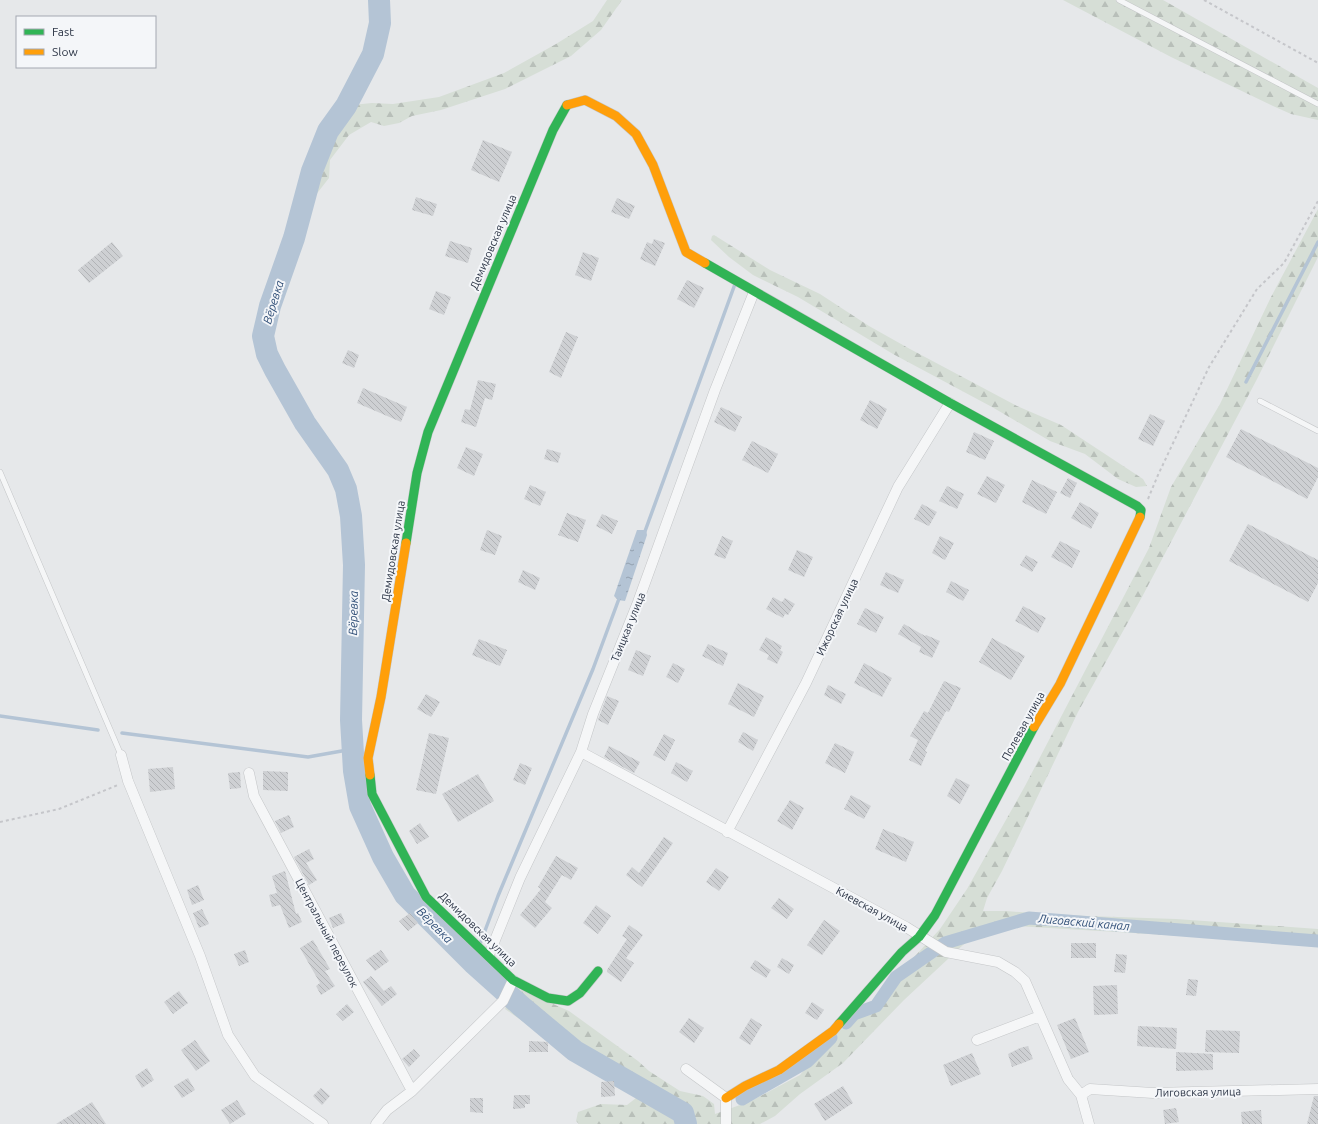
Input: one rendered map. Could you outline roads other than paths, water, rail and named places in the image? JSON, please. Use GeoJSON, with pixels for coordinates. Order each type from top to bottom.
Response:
{"type":"FeatureCollection","features":[{"type":"Feature","properties":{"kind":"street","name":"Демидовская улица"},"geometry":{"type":"LineString","coordinates":[[598,972],[580,993],[568,1001],[548,998],[513,980],[489,955],[426,897],[372,794],[368,758],[381,697],[418,473],[428,432],[553,130],[568,104],[585,100],[626,123],[646,147],[677,234],[686,252],[754,292]]}},
{"type":"Feature","properties":{"kind":"street"},"geometry":{"type":"LineString","coordinates":[[754,292],[950,403]]}},
{"type":"Feature","properties":{"kind":"street","name":"Таицкая улица"},"geometry":{"type":"LineString","coordinates":[[489,955],[520,878],[581,752],[592,714],[638,602],[715,390],[754,292]]}},
{"type":"Feature","properties":{"kind":"street","name":"Полевая улица"},"geometry":{"type":"LineString","coordinates":[[726,1098],[745,1086],[779,1070],[833,1031],[902,952],[919,937],[935,915],[1026,743],[1060,684],[1139,522],[1141,510],[1136,506],[950,403]]}},
{"type":"Feature","properties":{"kind":"street","name":"Ижорская улица"},"geometry":{"type":"LineString","coordinates":[[727,832],[806,683],[898,487],[950,403]]}},
{"type":"Feature","properties":{"kind":"street","name":"Киевская улица"},"geometry":{"type":"LineString","coordinates":[[581,752],[727,832],[906,927],[919,937],[946,952],[998,962],[1016,972],[1025,981],[1068,1079],[1081,1095],[1089,1124]]}},
{"type":"Feature","properties":{"kind":"street"},"geometry":{"type":"LineString","coordinates":[[121,755],[128,781],[200,956],[228,1035],[255,1076],[323,1124]]}},
{"type":"Feature","properties":{"kind":"street","name":"Центральный переулок"},"geometry":{"type":"LineString","coordinates":[[249,773],[254,796],[412,1091]]}},
{"type":"Feature","properties":{"kind":"street"},"geometry":{"type":"LineString","coordinates":[[376,1124],[387,1110],[412,1091],[503,1001],[513,980]]}},
{"type":"Feature","properties":{"kind":"street"},"geometry":{"type":"LineString","coordinates":[[977,1040],[1040,1016]]}},
{"type":"Feature","properties":{"kind":"street"},"geometry":{"type":"LineString","coordinates":[[686,1069],[726,1098],[726,1124]]}},
{"type":"Feature","properties":{"kind":"street","name":"Лиговская улица"},"geometry":{"type":"LineString","coordinates":[[1081,1095],[1090,1089],[1153,1092],[1318,1090]]}},
{"type":"Feature","properties":{"kind":"lane"},"geometry":{"type":"LineString","coordinates":[[1119,0],[1318,104]]}},
{"type":"Feature","properties":{"kind":"lane"},"geometry":{"type":"LineString","coordinates":[[1260,401],[1318,431]]}},
{"type":"Feature","properties":{"kind":"lane"},"geometry":{"type":"LineString","coordinates":[[0,472],[121,755]]}},
{"type":"Feature","properties":{"kind":"water"},"geometry":{"type":"Polygon","coordinates":[[[637,530],[646,530],[647,535],[625,601],[618,600],[614,596],[637,530]]]}},
{"type":"Feature","properties":{"kind":"waterway","name":"Вёревка"},"geometry":{"type":"LineString","coordinates":[[379,0],[380,23],[373,54],[346,106],[328,131],[312,171],[294,238],[270,306],[263,336],[267,354],[275,370],[305,423],[338,470],[346,489],[351,516],[354,565],[351,720],[354,771],[360,806],[383,857],[405,895],[473,963],[521,1006],[575,1051],[683,1113],[686,1124]]}},
{"type":"Feature","properties":{"kind":"waterway"},"geometry":{"type":"LineString","coordinates":[[1246,382],[1318,242]]}},
{"type":"Feature","properties":{"kind":"waterway"},"geometry":{"type":"LineString","coordinates":[[644,534],[735,284]]}},
{"type":"Feature","properties":{"kind":"waterway"},"geometry":{"type":"LineString","coordinates":[[480,944],[498,896],[593,669],[620,596]]}},
{"type":"Feature","properties":{"kind":"waterway"},"geometry":{"type":"LineString","coordinates":[[0,716],[98,730]]}},
{"type":"Feature","properties":{"kind":"waterway"},"geometry":{"type":"LineString","coordinates":[[122,733],[308,757],[353,749]]}},
{"type":"Feature","properties":{"kind":"waterway","name":"Лиговский канал"},"geometry":{"type":"LineString","coordinates":[[846,1023],[854,1014],[876,1006],[896,977],[945,943],[1029,918],[1318,941]]}},
{"type":"Feature","properties":{"kind":"waterway"},"geometry":{"type":"LineString","coordinates":[[473,963],[477,952]]}},
{"type":"Feature","properties":{"kind":"waterway","name":"Лиговский канал"},"geometry":{"type":"LineString","coordinates":[[742,1099],[808,1061],[831,1038]]}}]}
